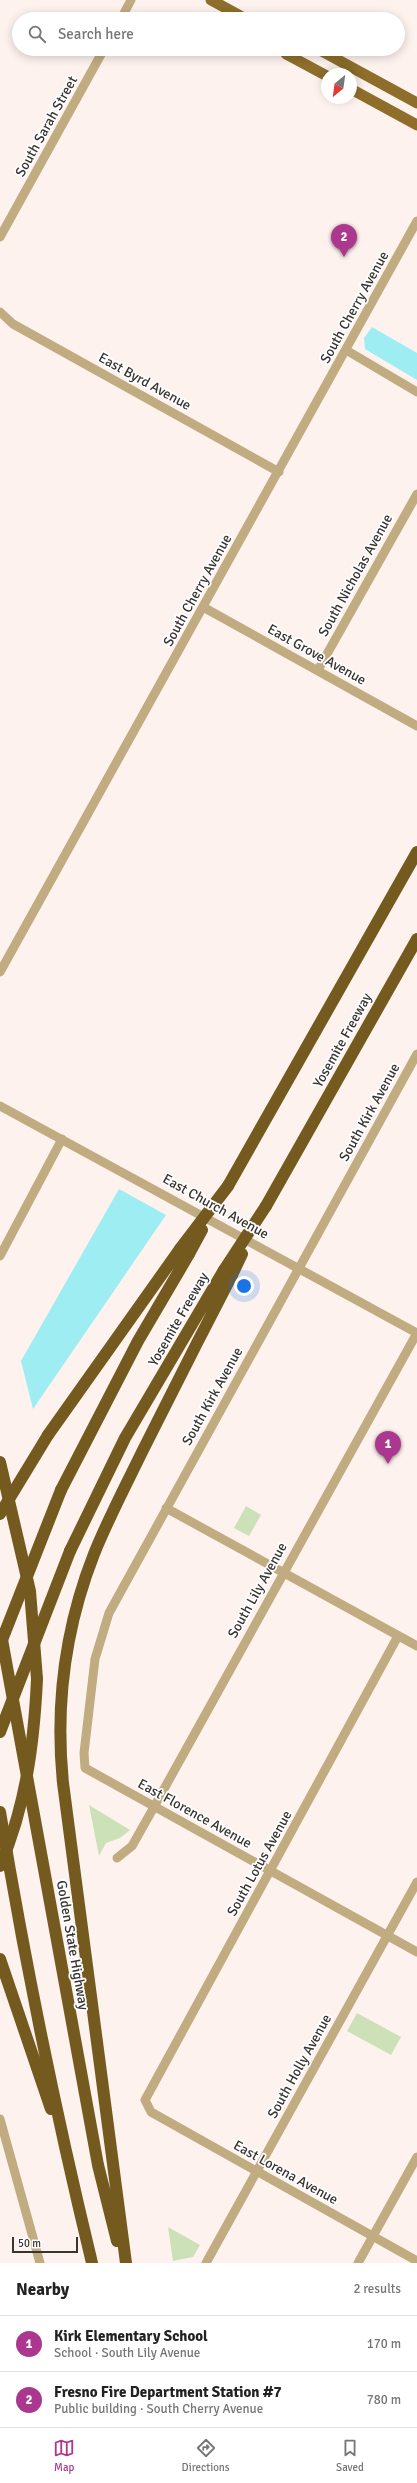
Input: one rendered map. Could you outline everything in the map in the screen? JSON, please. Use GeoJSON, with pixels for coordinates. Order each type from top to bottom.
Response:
{"type":"FeatureCollection","features":[{"type":"Feature","properties":{"kind":"highway","name":"Yosemite Freeway"},"geometry":{"type":"LineString","coordinates":[[0,1646],[61,1490],[184,1251],[228,1186],[417,852]]}},
{"type":"Feature","properties":{"kind":"highway","name":"Yosemite Freeway"},"geometry":{"type":"LineString","coordinates":[[0,1732],[70,1551],[125,1438],[228,1273],[417,939]]}},
{"type":"Feature","properties":{"kind":"highway"},"geometry":{"type":"LineString","coordinates":[[0,1514],[48,1435],[184,1251]]}},
{"type":"Feature","properties":{"kind":"highway"},"geometry":{"type":"LineString","coordinates":[[126,2263],[63,1782],[59,1731],[60,1700],[74,1615],[94,1553],[228,1273]]}},
{"type":"Feature","properties":{"kind":"highway"},"geometry":{"type":"LineString","coordinates":[[0,1462],[30,1591],[37,1679],[34,1734],[28,1770],[16,1823],[0,1866]]}},
{"type":"Feature","properties":{"kind":"highway","name":"Golden State Highway"},"geometry":{"type":"LineString","coordinates":[[0,1631],[97,2157],[122,2263]]}},
{"type":"Feature","properties":{"kind":"highway"},"geometry":{"type":"LineString","coordinates":[[0,1812],[12,1888],[73,2183],[92,2263]]}},
{"type":"Feature","properties":{"kind":"highway"},"geometry":{"type":"LineString","coordinates":[[0,1959],[36,2060],[73,2183]]}},
{"type":"Feature","properties":{"kind":"main road"},"geometry":{"type":"LineString","coordinates":[[211,0],[233,12]]}},
{"type":"Feature","properties":{"kind":"main road"},"geometry":{"type":"LineString","coordinates":[[290,56],[321,73]]}},
{"type":"Feature","properties":{"kind":"main road"},"geometry":{"type":"LineString","coordinates":[[331,56],[417,103]]}},
{"type":"Feature","properties":{"kind":"main road"},"geometry":{"type":"LineString","coordinates":[[357,92],[417,125]]}},
{"type":"Feature","properties":{"kind":"street"},"geometry":{"type":"LineString","coordinates":[[125,12],[131,0]]}},
{"type":"Feature","properties":{"kind":"street","name":"South Sarah Street"},"geometry":{"type":"LineString","coordinates":[[0,237],[100,56]]}},
{"type":"Feature","properties":{"kind":"street","name":"South Cherry Avenue"},"geometry":{"type":"LineString","coordinates":[[0,972],[417,222]]}},
{"type":"Feature","properties":{"kind":"street","name":"East Byrd Avenue"},"geometry":{"type":"LineString","coordinates":[[0,312],[13,324],[279,472]]}},
{"type":"Feature","properties":{"kind":"street"},"geometry":{"type":"LineString","coordinates":[[346,350],[417,392]]}},
{"type":"Feature","properties":{"kind":"street","name":"South Nicholas Avenue"},"geometry":{"type":"LineString","coordinates":[[318,670],[417,494]]}},
{"type":"Feature","properties":{"kind":"street","name":"East Grove Avenue"},"geometry":{"type":"LineString","coordinates":[[203,607],[417,726]]}},
{"type":"Feature","properties":{"kind":"street","name":"South Kirk Avenue"},"geometry":{"type":"LineString","coordinates":[[85,1768],[90,1691],[102,1633],[122,1586],[417,1054]]}},
{"type":"Feature","properties":{"kind":"street","name":"East Church Avenue"},"geometry":{"type":"LineString","coordinates":[[0,1106],[417,1333]]}},
{"type":"Feature","properties":{"kind":"street"},"geometry":{"type":"LineString","coordinates":[[0,1256],[62,1139]]}},
{"type":"Feature","properties":{"kind":"street","name":"South Lily Avenue"},"geometry":{"type":"LineString","coordinates":[[117,1858],[132,1846],[417,1333]]}},
{"type":"Feature","properties":{"kind":"street"},"geometry":{"type":"LineString","coordinates":[[166,1508],[417,1646]]}},
{"type":"Feature","properties":{"kind":"street","name":"South Lotus Avenue"},"geometry":{"type":"LineString","coordinates":[[146,2104],[146,2097],[153,2083],[398,1636]]}},
{"type":"Feature","properties":{"kind":"street","name":"East Florence Avenue"},"geometry":{"type":"LineString","coordinates":[[85,1768],[417,1952]]}},
{"type":"Feature","properties":{"kind":"street","name":"South Holly Avenue"},"geometry":{"type":"LineString","coordinates":[[206,2263],[417,1882]]}},
{"type":"Feature","properties":{"kind":"street","name":"East Lorena Avenue"},"geometry":{"type":"LineString","coordinates":[[146,2104],[151,2112],[417,2261]]}},
{"type":"Feature","properties":{"kind":"street"},"geometry":{"type":"LineString","coordinates":[[0,2119],[40,2263]]}},
{"type":"Feature","properties":{"kind":"street"},"geometry":{"type":"LineString","coordinates":[[358,2263],[417,2157]]}},
{"type":"Feature","properties":{"kind":"green space"},"geometry":{"type":"Polygon","coordinates":[[[246,1506],[261,1515],[249,1536],[234,1528],[246,1506]]]}},
{"type":"Feature","properties":{"kind":"green space"},"geometry":{"type":"Polygon","coordinates":[[[89,1805],[130,1830],[120,1838],[106,1843],[99,1856],[89,1805]]]}},
{"type":"Feature","properties":{"kind":"green space"},"geometry":{"type":"Polygon","coordinates":[[[357,2013],[401,2037],[391,2055],[347,2031],[357,2013]]]}},
{"type":"Feature","properties":{"kind":"green space"},"geometry":{"type":"Polygon","coordinates":[[[168,2227],[200,2245],[193,2257],[173,2261],[168,2227]]]}},
{"type":"Feature","properties":{"kind":"water"},"geometry":{"type":"Polygon","coordinates":[[[372,327],[417,353],[417,380],[365,349],[364,338],[372,327]]]}},
{"type":"Feature","properties":{"kind":"water"},"geometry":{"type":"Polygon","coordinates":[[[119,1189],[166,1215],[33,1409],[21,1361],[119,1189]]]}},
{"type":"Feature","properties":{"kind":"place","name":"Fresno Fire Department Station #7"},"geometry":{"type":"Point","coordinates":[344,257]}},
{"type":"Feature","properties":{"kind":"place","name":"Kirk Elementary School"},"geometry":{"type":"Point","coordinates":[388,1464]}}]}
